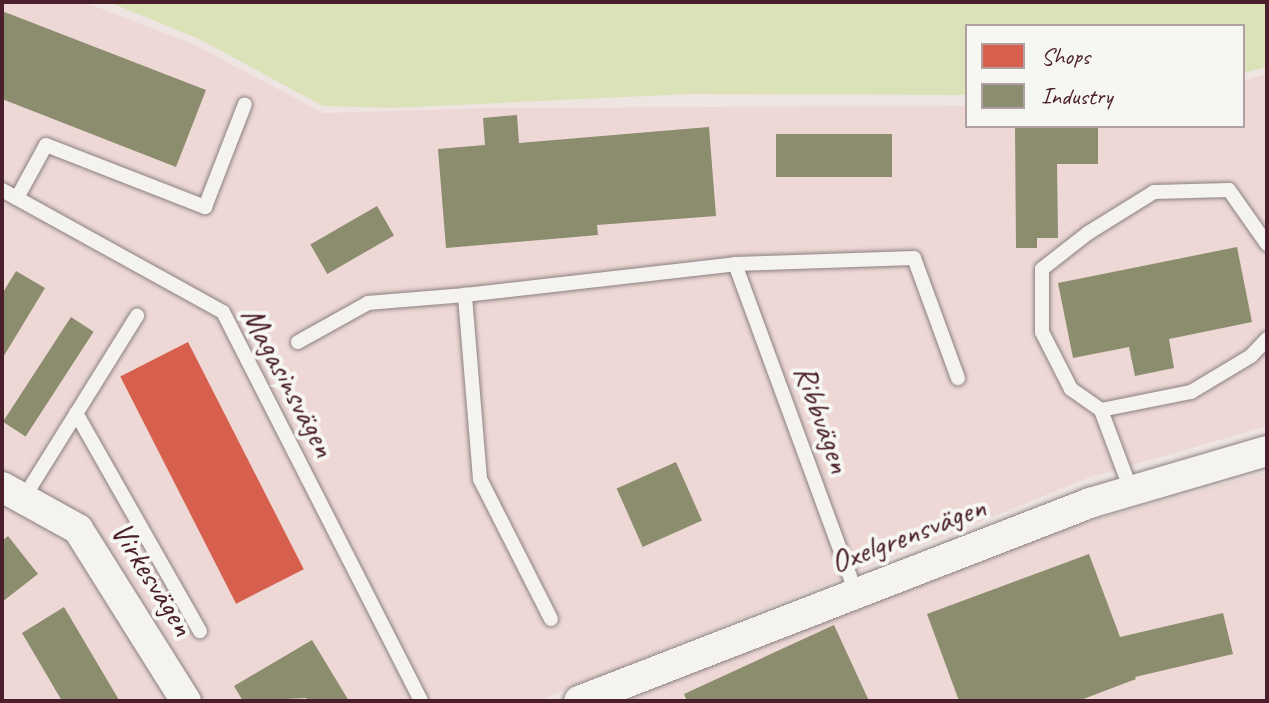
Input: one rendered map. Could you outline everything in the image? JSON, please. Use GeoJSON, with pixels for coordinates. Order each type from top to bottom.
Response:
{"type":"FeatureCollection","features":[{"type":"Feature","properties":{"kind":"street","name":"Oxelgrensvägen"},"geometry":{"type":"LineString","coordinates":[[579,701],[1131,490],[1267,451]]}},
{"type":"Feature","properties":{"kind":"street","name":"Virkesvägen"},"geometry":{"type":"LineString","coordinates":[[13,493],[78,529],[186,701]]}},
{"type":"Feature","properties":{"kind":"lane"},"geometry":{"type":"LineString","coordinates":[[17,198],[46,145],[205,207],[245,104]]}},
{"type":"Feature","properties":{"kind":"lane","name":"Magasinsvägen"},"geometry":{"type":"LineString","coordinates":[[2,190],[223,312],[421,701]]}},
{"type":"Feature","properties":{"kind":"lane"},"geometry":{"type":"LineString","coordinates":[[1131,490],[1101,410],[1071,389],[1042,332],[1042,269],[1088,233],[1154,192],[1229,190],[1267,244]]}},
{"type":"Feature","properties":{"kind":"lane"},"geometry":{"type":"LineString","coordinates":[[298,342],[368,303],[735,264],[914,258],[958,378]]}},
{"type":"Feature","properties":{"kind":"lane","name":"Ribbvägen"},"geometry":{"type":"LineString","coordinates":[[735,264],[856,593]]}},
{"type":"Feature","properties":{"kind":"lane"},"geometry":{"type":"LineString","coordinates":[[465,295],[480,479],[551,619]]}},
{"type":"Feature","properties":{"kind":"lane"},"geometry":{"type":"LineString","coordinates":[[13,493],[76,413],[137,316]]}},
{"type":"Feature","properties":{"kind":"lane"},"geometry":{"type":"LineString","coordinates":[[1101,410],[1191,392],[1251,356],[1267,339]]}},
{"type":"Feature","properties":{"kind":"lane"},"geometry":{"type":"LineString","coordinates":[[76,413],[200,631]]}},
{"type":"Feature","properties":{"kind":"shaded area"},"geometry":{"type":"Polygon","coordinates":[[[2,2],[84,2],[195,45],[323,113],[493,108],[965,106],[965,128],[1245,128],[1245,80],[1267,74],[1267,426],[1088,478],[537,701],[2,701],[2,2]]]}},
{"type":"Feature","properties":{"kind":"shaded area"},"geometry":{"type":"Polygon","coordinates":[[[1267,472],[1267,701],[626,701],[766,640],[1005,545],[1267,472]]]}},
{"type":"Feature","properties":{"kind":"green space"},"geometry":{"type":"Polygon","coordinates":[[[109,2],[1267,2],[1267,67],[1245,72],[1245,24],[965,24],[965,95],[689,94],[393,108],[323,106],[199,39],[109,2]]]}},
{"type":"Feature","properties":{"kind":"building: Shops"},"geometry":{"type":"Polygon","coordinates":[[[188,342],[304,569],[236,604],[120,377],[188,342]]]}},
{"type":"Feature","properties":{"kind":"building: Industry"},"geometry":{"type":"Polygon","coordinates":[[[2,11],[206,90],[176,167],[2,99],[2,11]]]}},
{"type":"Feature","properties":{"kind":"building: Industry"},"geometry":{"type":"Polygon","coordinates":[[[517,115],[519,143],[709,127],[716,216],[597,225],[598,235],[446,248],[438,149],[485,145],[483,118],[517,115]]]}},
{"type":"Feature","properties":{"kind":"building: Industry"},"geometry":{"type":"Polygon","coordinates":[[[1015,128],[1098,128],[1098,164],[1057,164],[1058,238],[1037,238],[1037,248],[1016,248],[1015,128]]]}},
{"type":"Feature","properties":{"kind":"building: Industry"},"geometry":{"type":"Polygon","coordinates":[[[776,134],[892,134],[892,177],[776,177],[776,134]]]}},
{"type":"Feature","properties":{"kind":"building: Industry"},"geometry":{"type":"Polygon","coordinates":[[[377,206],[394,235],[327,274],[310,245],[377,206]]]}},
{"type":"Feature","properties":{"kind":"building: Industry"},"geometry":{"type":"Polygon","coordinates":[[[1237,247],[1252,322],[1169,339],[1174,368],[1135,376],[1129,347],[1073,358],[1058,283],[1237,247]]]}},
{"type":"Feature","properties":{"kind":"building: Industry"},"geometry":{"type":"Polygon","coordinates":[[[16,271],[45,288],[2,359],[2,294],[16,271]]]}},
{"type":"Feature","properties":{"kind":"building: Industry"},"geometry":{"type":"Polygon","coordinates":[[[71,317],[94,332],[26,437],[3,422],[71,317]]]}},
{"type":"Feature","properties":{"kind":"building: Industry"},"geometry":{"type":"Polygon","coordinates":[[[676,462],[702,520],[643,547],[617,488],[676,462]]]}},
{"type":"Feature","properties":{"kind":"building: Industry"},"geometry":{"type":"Polygon","coordinates":[[[8,536],[38,574],[2,602],[2,541],[8,536]]]}},
{"type":"Feature","properties":{"kind":"building: Industry"},"geometry":{"type":"Polygon","coordinates":[[[1089,554],[1120,637],[1223,613],[1233,654],[1135,677],[1078,701],[959,701],[927,614],[1089,554]]]}},
{"type":"Feature","properties":{"kind":"building: Industry"},"geometry":{"type":"Polygon","coordinates":[[[64,607],[119,700],[62,701],[22,633],[64,607]]]}},
{"type":"Feature","properties":{"kind":"building: Industry"},"geometry":{"type":"Polygon","coordinates":[[[834,625],[869,701],[687,701],[684,694],[834,625]]]}},
{"type":"Feature","properties":{"kind":"building: Industry"},"geometry":{"type":"Polygon","coordinates":[[[312,640],[349,701],[308,701],[306,698],[243,701],[234,686],[312,640]]]}}]}
